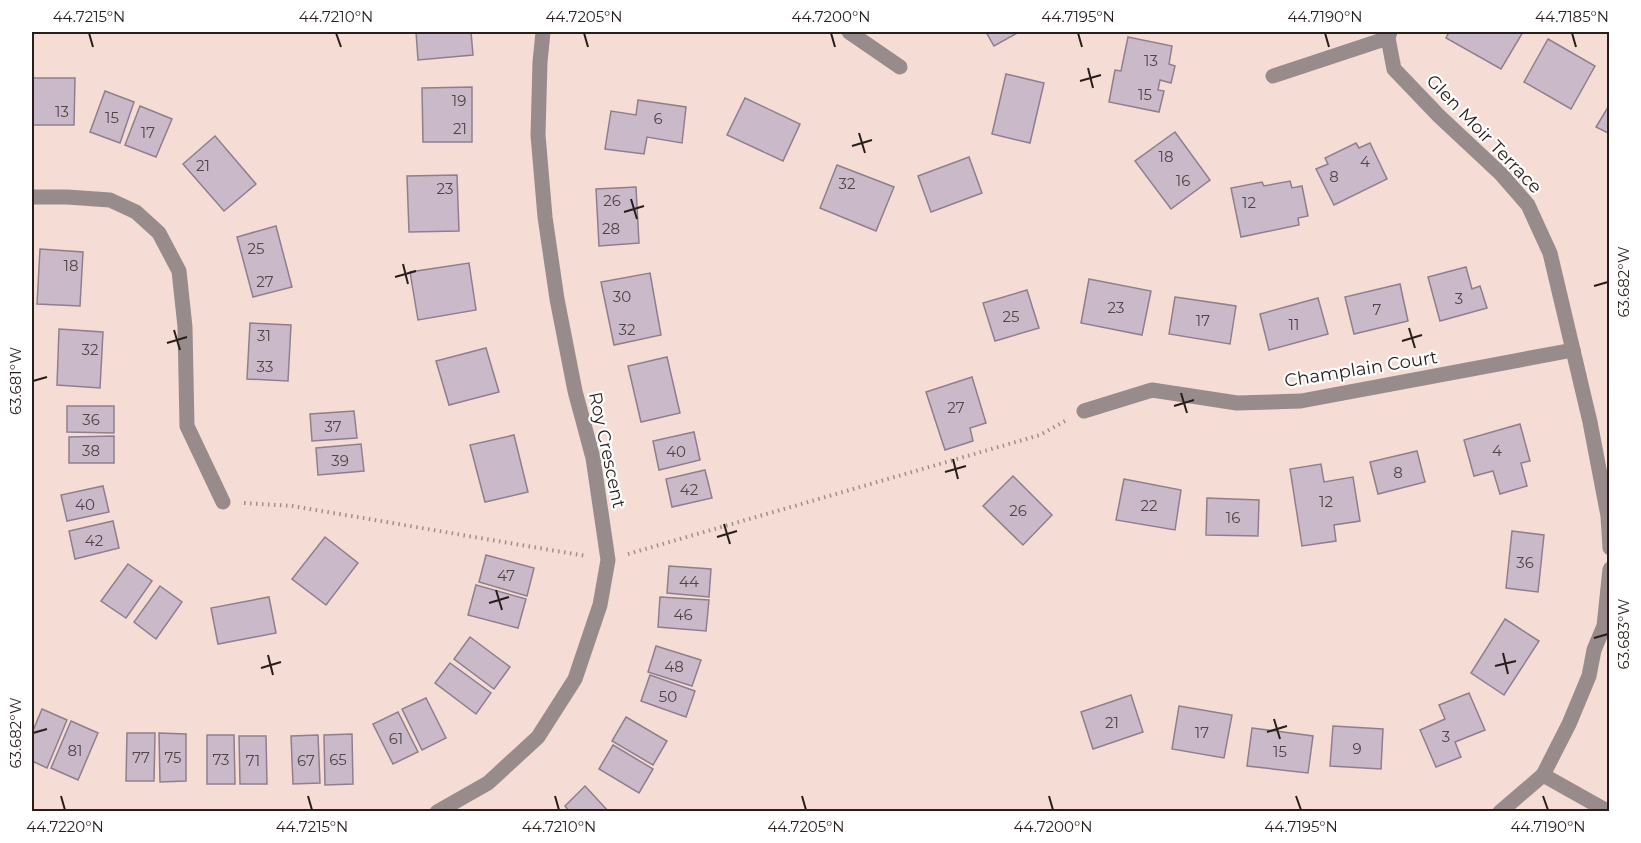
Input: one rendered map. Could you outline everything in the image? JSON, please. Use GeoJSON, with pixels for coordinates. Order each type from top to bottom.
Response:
{"type":"FeatureCollection","features":[{"type":"Feature","properties":{"kind":"street","name":"Roy Crescent"},"geometry":{"type":"LineString","coordinates":[[437,812],[488,783],[538,737],[575,679],[600,605],[608,560],[593,458],[575,391],[557,299],[545,217],[538,135],[543,32]]}},
{"type":"Feature","properties":{"kind":"street"},"geometry":{"type":"LineString","coordinates":[[849,32],[900,67]]}},
{"type":"Feature","properties":{"kind":"street"},"geometry":{"type":"LineString","coordinates":[[1273,76],[1389,35]]}},
{"type":"Feature","properties":{"kind":"street","name":"Glen Moir Terrace"},"geometry":{"type":"LineString","coordinates":[[1389,35],[1395,69],[1501,174],[1528,205],[1550,253],[1590,422],[1608,516],[1610,548]]}},
{"type":"Feature","properties":{"kind":"street"},"geometry":{"type":"LineString","coordinates":[[32,197],[110,200],[136,212],[159,233],[179,271],[185,327],[187,426],[223,502]]}},
{"type":"Feature","properties":{"kind":"street","name":"Champlain Court"},"geometry":{"type":"LineString","coordinates":[[1084,411],[1152,390],[1237,403],[1301,401],[1574,350]]}},
{"type":"Feature","properties":{"kind":"street"},"geometry":{"type":"LineString","coordinates":[[1500,812],[1543,775],[1569,724],[1589,676],[1594,650],[1604,626],[1610,569]]}},
{"type":"Feature","properties":{"kind":"street"},"geometry":{"type":"LineString","coordinates":[[1543,775],[1609,812]]}},
{"type":"Feature","properties":{"kind":"path"},"geometry":{"type":"LineString","coordinates":[[223,502],[292,506],[608,560],[1040,435],[1084,411]]}},
{"type":"Feature","properties":{"kind":"building"},"geometry":{"type":"Polygon","coordinates":[[[416,32],[471,32],[473,55],[418,60],[416,32]]]}},
{"type":"Feature","properties":{"kind":"building"},"geometry":{"type":"Polygon","coordinates":[[[986,32],[1019,32],[994,46],[986,32]]]}},
{"type":"Feature","properties":{"kind":"building"},"geometry":{"type":"Polygon","coordinates":[[[1449,32],[1523,32],[1501,69],[1446,38],[1449,32]]]}},
{"type":"Feature","properties":{"kind":"building"},"geometry":{"type":"Polygon","coordinates":[[[1128,37],[1172,46],[1169,64],[1175,66],[1171,83],[1160,80],[1158,90],[1164,91],[1159,112],[1109,102],[1115,70],[1121,71],[1128,37]]]}},
{"type":"Feature","properties":{"kind":"building"},"geometry":{"type":"Polygon","coordinates":[[[1548,39],[1595,66],[1571,109],[1524,82],[1548,39]]]}},
{"type":"Feature","properties":{"kind":"building"},"geometry":{"type":"Polygon","coordinates":[[[1006,74],[1044,83],[1030,143],[992,134],[1006,74]]]}},
{"type":"Feature","properties":{"kind":"building"},"geometry":{"type":"Polygon","coordinates":[[[32,78],[75,78],[74,125],[32,125],[32,78]]]}},
{"type":"Feature","properties":{"kind":"building"},"geometry":{"type":"Polygon","coordinates":[[[472,87],[472,142],[423,142],[422,88],[472,87]]]}},
{"type":"Feature","properties":{"kind":"building"},"geometry":{"type":"Polygon","coordinates":[[[105,91],[134,102],[120,143],[90,132],[105,91]]]}},
{"type":"Feature","properties":{"kind":"building"},"geometry":{"type":"Polygon","coordinates":[[[745,98],[800,124],[783,161],[727,135],[745,98]]]}},
{"type":"Feature","properties":{"kind":"building"},"geometry":{"type":"Polygon","coordinates":[[[638,100],[686,107],[682,143],[647,137],[644,154],[605,149],[611,111],[636,115],[638,100]]]}},
{"type":"Feature","properties":{"kind":"building"},"geometry":{"type":"Polygon","coordinates":[[[1610,104],[1610,134],[1596,127],[1610,104]]]}},
{"type":"Feature","properties":{"kind":"building"},"geometry":{"type":"Polygon","coordinates":[[[140,106],[172,119],[156,157],[125,145],[140,106]]]}},
{"type":"Feature","properties":{"kind":"building"},"geometry":{"type":"Polygon","coordinates":[[[1175,132],[1210,180],[1171,209],[1135,161],[1175,132]]]}},
{"type":"Feature","properties":{"kind":"building"},"geometry":{"type":"Polygon","coordinates":[[[215,136],[256,184],[224,211],[183,164],[215,136]]]}},
{"type":"Feature","properties":{"kind":"building"},"geometry":{"type":"Polygon","coordinates":[[[1356,143],[1359,148],[1370,143],[1387,179],[1334,205],[1316,169],[1328,164],[1325,158],[1356,143]]]}},
{"type":"Feature","properties":{"kind":"building"},"geometry":{"type":"Polygon","coordinates":[[[969,157],[982,193],[931,212],[918,176],[969,157]]]}},
{"type":"Feature","properties":{"kind":"building"},"geometry":{"type":"Polygon","coordinates":[[[837,165],[894,187],[876,231],[820,208],[837,165]]]}},
{"type":"Feature","properties":{"kind":"building"},"geometry":{"type":"Polygon","coordinates":[[[457,175],[459,231],[409,232],[407,176],[457,175]]]}},
{"type":"Feature","properties":{"kind":"building"},"geometry":{"type":"Polygon","coordinates":[[[1290,181],[1292,188],[1302,186],[1308,216],[1298,218],[1299,225],[1241,237],[1231,188],[1262,182],[1264,186],[1290,181]]]}},
{"type":"Feature","properties":{"kind":"building"},"geometry":{"type":"Polygon","coordinates":[[[636,187],[639,243],[599,246],[596,189],[636,187]]]}},
{"type":"Feature","properties":{"kind":"building"},"geometry":{"type":"Polygon","coordinates":[[[276,226],[292,287],[253,297],[237,237],[276,226]]]}},
{"type":"Feature","properties":{"kind":"building"},"geometry":{"type":"Polygon","coordinates":[[[40,249],[83,252],[80,306],[37,304],[40,249]]]}},
{"type":"Feature","properties":{"kind":"building"},"geometry":{"type":"Polygon","coordinates":[[[469,263],[476,310],[418,320],[410,272],[469,263]]]}},
{"type":"Feature","properties":{"kind":"building"},"geometry":{"type":"Polygon","coordinates":[[[1466,267],[1472,289],[1480,286],[1487,308],[1440,321],[1428,277],[1466,267]]]}},
{"type":"Feature","properties":{"kind":"building"},"geometry":{"type":"Polygon","coordinates":[[[650,273],[661,335],[614,345],[601,282],[650,273]]]}},
{"type":"Feature","properties":{"kind":"building"},"geometry":{"type":"Polygon","coordinates":[[[1089,279],[1151,291],[1142,335],[1081,323],[1089,279]]]}},
{"type":"Feature","properties":{"kind":"building"},"geometry":{"type":"Polygon","coordinates":[[[1400,284],[1408,321],[1354,334],[1345,297],[1400,284]]]}},
{"type":"Feature","properties":{"kind":"building"},"geometry":{"type":"Polygon","coordinates":[[[1027,290],[1039,328],[995,341],[983,303],[1027,290]]]}},
{"type":"Feature","properties":{"kind":"building"},"geometry":{"type":"Polygon","coordinates":[[[1175,297],[1236,306],[1230,344],[1169,334],[1175,297]]]}},
{"type":"Feature","properties":{"kind":"building"},"geometry":{"type":"Polygon","coordinates":[[[1318,298],[1328,334],[1269,350],[1260,314],[1318,298]]]}},
{"type":"Feature","properties":{"kind":"building"},"geometry":{"type":"Polygon","coordinates":[[[250,323],[291,325],[288,381],[247,379],[250,323]]]}},
{"type":"Feature","properties":{"kind":"building"},"geometry":{"type":"Polygon","coordinates":[[[59,329],[103,332],[100,388],[57,385],[59,329]]]}},
{"type":"Feature","properties":{"kind":"building"},"geometry":{"type":"Polygon","coordinates":[[[486,348],[499,392],[449,405],[436,361],[486,348]]]}},
{"type":"Feature","properties":{"kind":"building"},"geometry":{"type":"Polygon","coordinates":[[[667,357],[680,413],[641,422],[628,366],[667,357]]]}},
{"type":"Feature","properties":{"kind":"building"},"geometry":{"type":"Polygon","coordinates":[[[972,377],[986,423],[970,428],[973,441],[945,450],[926,392],[972,377]]]}},
{"type":"Feature","properties":{"kind":"building"},"geometry":{"type":"Polygon","coordinates":[[[67,406],[114,406],[114,433],[67,432],[67,406]]]}},
{"type":"Feature","properties":{"kind":"building"},"geometry":{"type":"Polygon","coordinates":[[[354,411],[357,438],[312,441],[310,414],[354,411]]]}},
{"type":"Feature","properties":{"kind":"building"},"geometry":{"type":"Polygon","coordinates":[[[1520,424],[1530,461],[1521,463],[1527,486],[1500,494],[1493,471],[1474,476],[1464,440],[1520,424]]]}},
{"type":"Feature","properties":{"kind":"building"},"geometry":{"type":"Polygon","coordinates":[[[694,432],[700,460],[659,470],[653,441],[694,432]]]}},
{"type":"Feature","properties":{"kind":"building"},"geometry":{"type":"Polygon","coordinates":[[[514,435],[528,492],[485,502],[470,445],[514,435]]]}},
{"type":"Feature","properties":{"kind":"building"},"geometry":{"type":"Polygon","coordinates":[[[114,436],[114,463],[69,463],[69,437],[114,436]]]}},
{"type":"Feature","properties":{"kind":"building"},"geometry":{"type":"Polygon","coordinates":[[[361,444],[364,471],[318,475],[316,448],[361,444]]]}},
{"type":"Feature","properties":{"kind":"building"},"geometry":{"type":"Polygon","coordinates":[[[1417,451],[1425,482],[1378,494],[1370,462],[1417,451]]]}},
{"type":"Feature","properties":{"kind":"building"},"geometry":{"type":"Polygon","coordinates":[[[1321,464],[1324,482],[1353,477],[1360,521],[1334,525],[1336,541],[1302,546],[1290,469],[1321,464]]]}},
{"type":"Feature","properties":{"kind":"building"},"geometry":{"type":"Polygon","coordinates":[[[705,470],[712,498],[672,507],[666,479],[705,470]]]}},
{"type":"Feature","properties":{"kind":"building"},"geometry":{"type":"Polygon","coordinates":[[[1013,476],[1052,515],[1023,545],[983,506],[1013,476]]]}},
{"type":"Feature","properties":{"kind":"building"},"geometry":{"type":"Polygon","coordinates":[[[1124,479],[1181,490],[1175,530],[1116,520],[1124,479]]]}},
{"type":"Feature","properties":{"kind":"building"},"geometry":{"type":"Polygon","coordinates":[[[103,486],[109,512],[67,521],[61,495],[103,486]]]}},
{"type":"Feature","properties":{"kind":"building"},"geometry":{"type":"Polygon","coordinates":[[[1207,498],[1259,500],[1258,536],[1206,535],[1207,498]]]}},
{"type":"Feature","properties":{"kind":"building"},"geometry":{"type":"Polygon","coordinates":[[[113,521],[119,548],[75,559],[69,531],[113,521]]]}},
{"type":"Feature","properties":{"kind":"building"},"geometry":{"type":"Polygon","coordinates":[[[1512,531],[1544,535],[1538,592],[1506,588],[1512,531]]]}},
{"type":"Feature","properties":{"kind":"building"},"geometry":{"type":"Polygon","coordinates":[[[325,537],[358,563],[326,605],[292,579],[325,537]]]}},
{"type":"Feature","properties":{"kind":"building"},"geometry":{"type":"Polygon","coordinates":[[[486,555],[534,568],[527,596],[479,582],[486,555]]]}},
{"type":"Feature","properties":{"kind":"building"},"geometry":{"type":"Polygon","coordinates":[[[128,564],[152,581],[126,618],[101,601],[128,564]]]}},
{"type":"Feature","properties":{"kind":"building"},"geometry":{"type":"Polygon","coordinates":[[[669,566],[711,569],[709,597],[667,593],[669,566]]]}},
{"type":"Feature","properties":{"kind":"building"},"geometry":{"type":"Polygon","coordinates":[[[476,585],[526,599],[518,628],[468,615],[476,585]]]}},
{"type":"Feature","properties":{"kind":"building"},"geometry":{"type":"Polygon","coordinates":[[[160,586],[182,602],[156,639],[134,622],[160,586]]]}},
{"type":"Feature","properties":{"kind":"building"},"geometry":{"type":"Polygon","coordinates":[[[269,597],[276,633],[218,644],[211,608],[269,597]]]}},
{"type":"Feature","properties":{"kind":"building"},"geometry":{"type":"Polygon","coordinates":[[[660,597],[709,600],[706,631],[658,627],[660,597]]]}},
{"type":"Feature","properties":{"kind":"building"},"geometry":{"type":"Polygon","coordinates":[[[1505,619],[1539,641],[1504,695],[1471,673],[1505,619]]]}},
{"type":"Feature","properties":{"kind":"building"},"geometry":{"type":"Polygon","coordinates":[[[470,637],[510,667],[494,689],[454,659],[470,637]]]}},
{"type":"Feature","properties":{"kind":"building"},"geometry":{"type":"Polygon","coordinates":[[[656,646],[701,660],[692,686],[648,672],[656,646]]]}},
{"type":"Feature","properties":{"kind":"building"},"geometry":{"type":"Polygon","coordinates":[[[450,663],[491,693],[476,714],[435,683],[450,663]]]}},
{"type":"Feature","properties":{"kind":"building"},"geometry":{"type":"Polygon","coordinates":[[[650,675],[695,691],[686,717],[641,701],[650,675]]]}},
{"type":"Feature","properties":{"kind":"building"},"geometry":{"type":"Polygon","coordinates":[[[1469,693],[1485,730],[1455,742],[1461,757],[1436,767],[1420,730],[1445,719],[1439,705],[1469,693]]]}},
{"type":"Feature","properties":{"kind":"building"},"geometry":{"type":"Polygon","coordinates":[[[1131,695],[1143,732],[1093,749],[1081,712],[1131,695]]]}},
{"type":"Feature","properties":{"kind":"building"},"geometry":{"type":"Polygon","coordinates":[[[426,698],[446,738],[422,750],[402,709],[426,698]]]}},
{"type":"Feature","properties":{"kind":"building"},"geometry":{"type":"Polygon","coordinates":[[[1179,706],[1232,715],[1224,758],[1172,749],[1179,706]]]}},
{"type":"Feature","properties":{"kind":"building"},"geometry":{"type":"Polygon","coordinates":[[[42,709],[67,720],[47,768],[32,761],[32,733],[42,709]]]}},
{"type":"Feature","properties":{"kind":"building"},"geometry":{"type":"Polygon","coordinates":[[[398,712],[418,752],[393,764],[373,724],[398,712]]]}},
{"type":"Feature","properties":{"kind":"building"},"geometry":{"type":"Polygon","coordinates":[[[626,717],[667,741],[653,765],[612,741],[626,717]]]}},
{"type":"Feature","properties":{"kind":"building"},"geometry":{"type":"Polygon","coordinates":[[[71,721],[98,733],[78,780],[51,768],[71,721]]]}},
{"type":"Feature","properties":{"kind":"building"},"geometry":{"type":"Polygon","coordinates":[[[1333,726],[1383,729],[1381,769],[1330,766],[1333,726]]]}},
{"type":"Feature","properties":{"kind":"building"},"geometry":{"type":"Polygon","coordinates":[[[1252,728],[1313,736],[1308,773],[1247,766],[1252,728]]]}},
{"type":"Feature","properties":{"kind":"building"},"geometry":{"type":"Polygon","coordinates":[[[127,733],[155,733],[154,781],[126,781],[127,733]]]}},
{"type":"Feature","properties":{"kind":"building"},"geometry":{"type":"Polygon","coordinates":[[[159,733],[186,734],[186,781],[160,782],[159,733]]]}},
{"type":"Feature","properties":{"kind":"building"},"geometry":{"type":"Polygon","coordinates":[[[352,734],[353,784],[325,785],[324,735],[352,734]]]}},
{"type":"Feature","properties":{"kind":"building"},"geometry":{"type":"Polygon","coordinates":[[[207,735],[234,735],[235,784],[207,784],[207,735]]]}},
{"type":"Feature","properties":{"kind":"building"},"geometry":{"type":"Polygon","coordinates":[[[318,735],[320,783],[293,784],[291,736],[318,735]]]}},
{"type":"Feature","properties":{"kind":"building"},"geometry":{"type":"Polygon","coordinates":[[[239,736],[266,736],[267,784],[240,784],[239,736]]]}},
{"type":"Feature","properties":{"kind":"building"},"geometry":{"type":"Polygon","coordinates":[[[613,745],[653,769],[639,793],[599,769],[613,745]]]}},
{"type":"Feature","properties":{"kind":"building"},"geometry":{"type":"Polygon","coordinates":[[[585,786],[609,812],[570,812],[565,806],[585,786]]]}}]}
